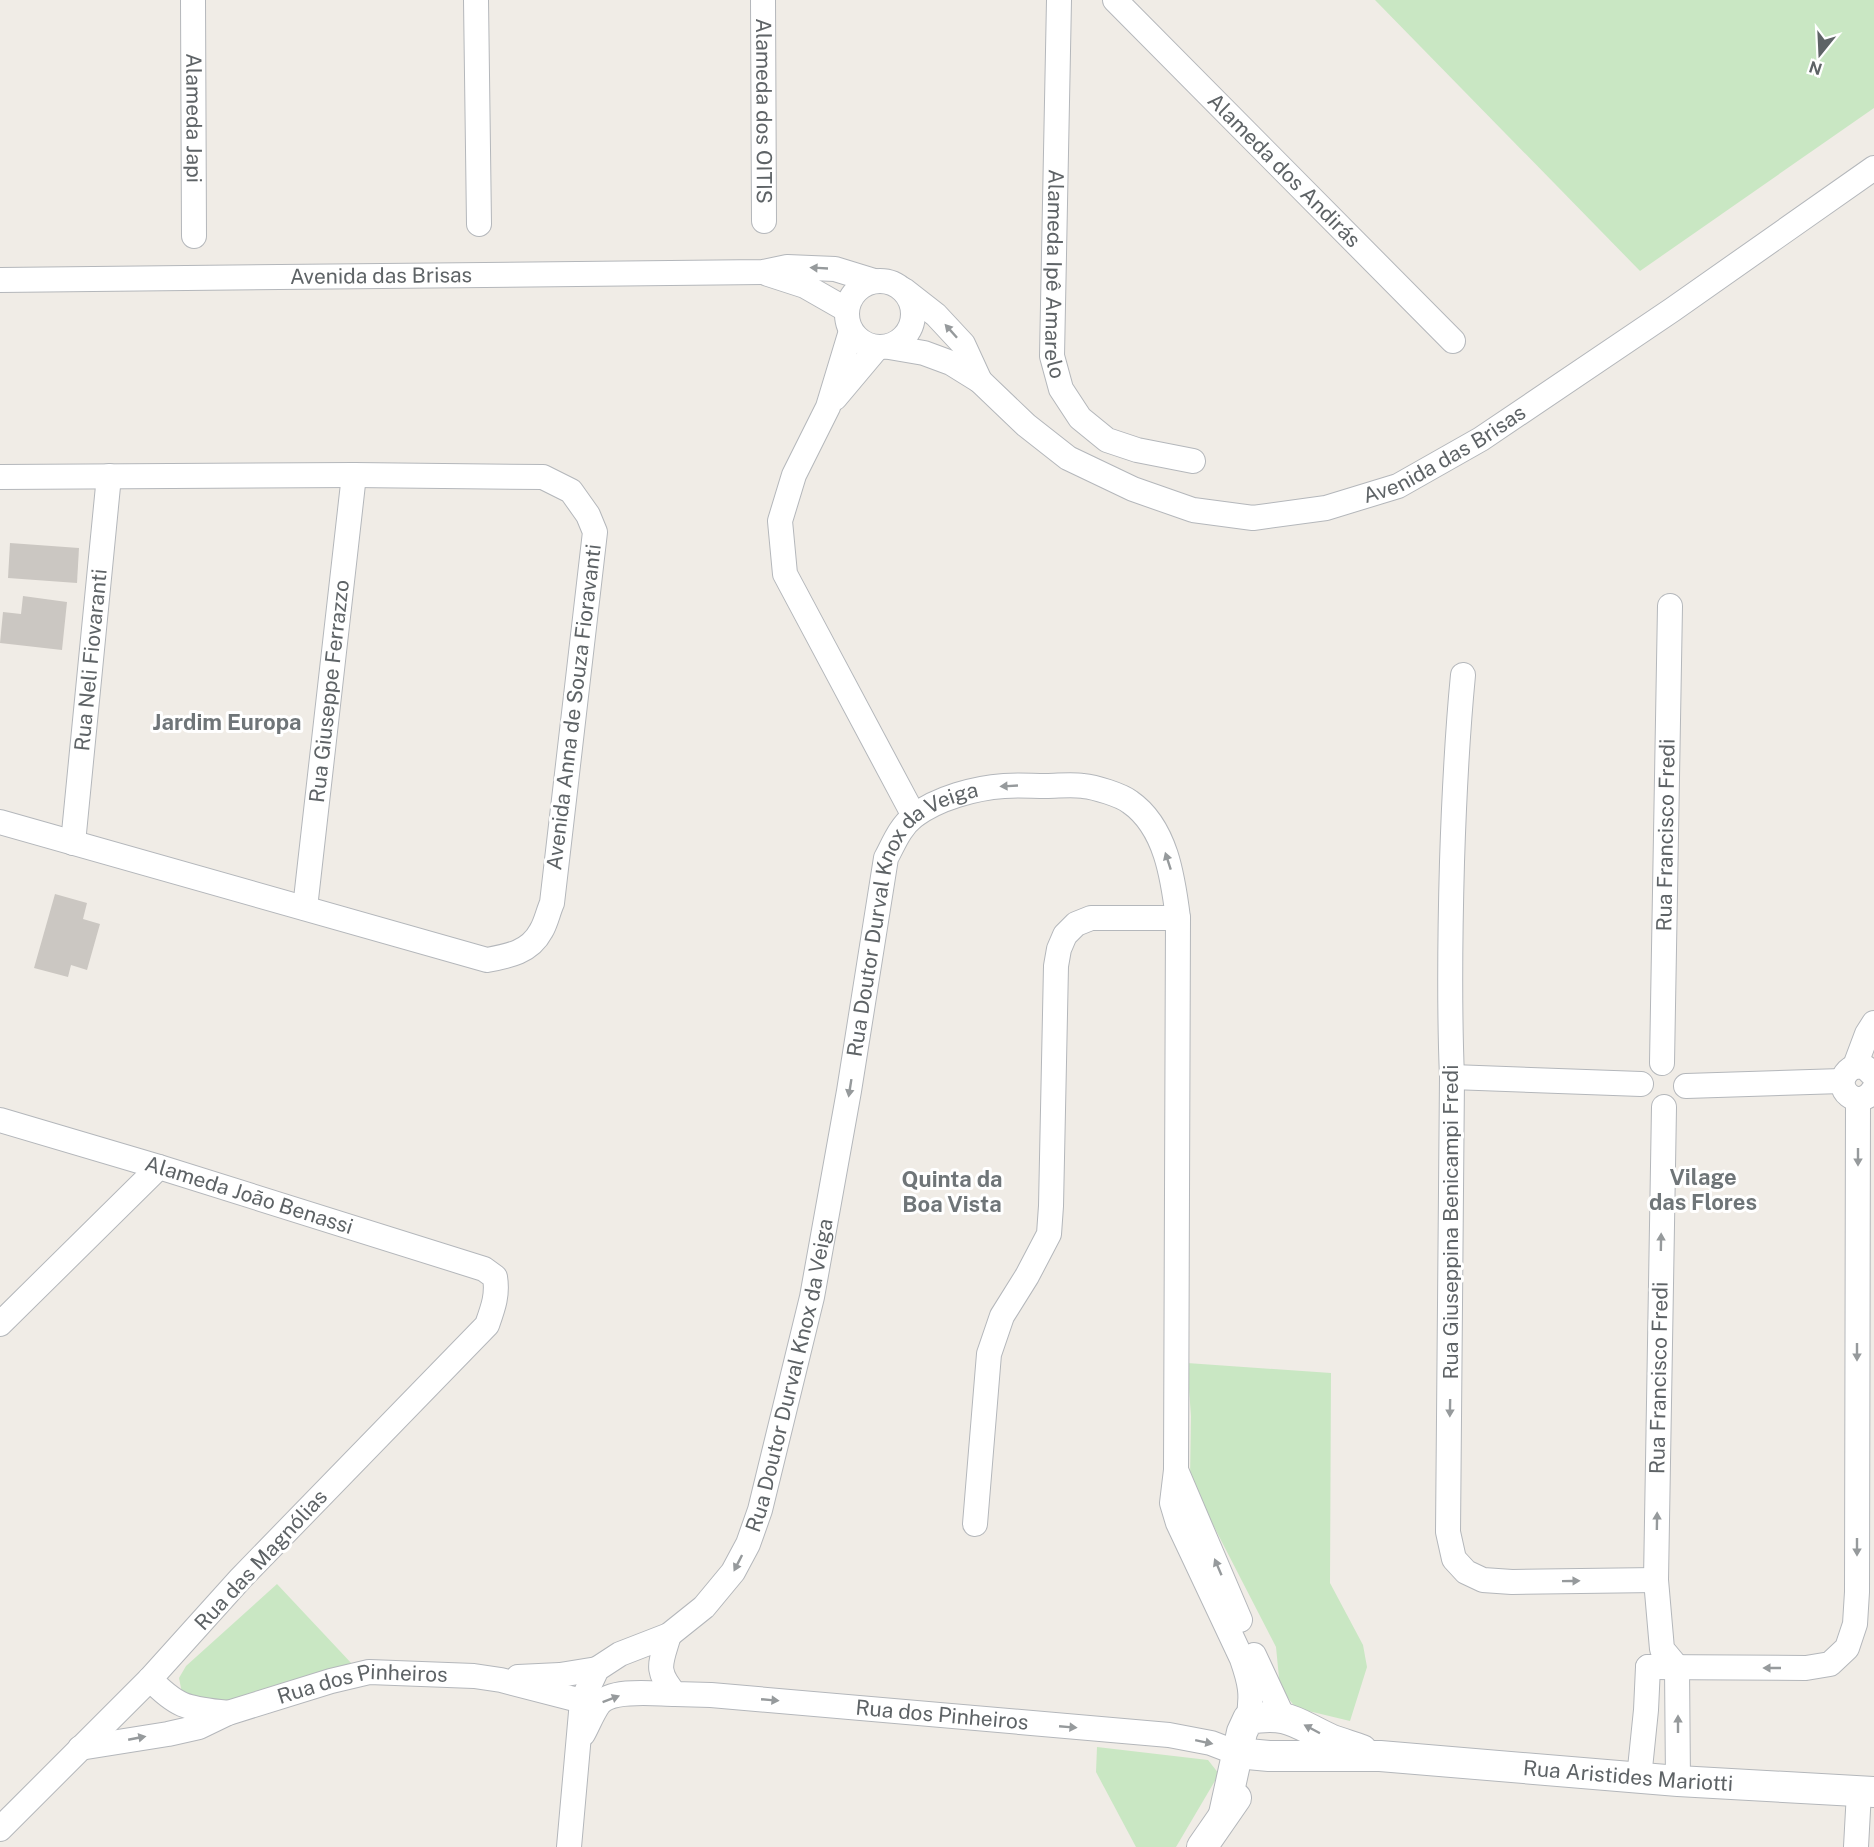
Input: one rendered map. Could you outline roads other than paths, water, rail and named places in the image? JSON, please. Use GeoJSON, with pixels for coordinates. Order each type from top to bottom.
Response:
{"type":"FeatureCollection","features":[{"type":"Feature","properties":{"kind":"street","name":"Alameda Japi"},"geometry":{"type":"LineString","coordinates":[[193,0],[194,236]]}},
{"type":"Feature","properties":{"kind":"street"},"geometry":{"type":"LineString","coordinates":[[476,0],[479,224]]}},
{"type":"Feature","properties":{"kind":"street","name":"Alameda dos OITIS"},"geometry":{"type":"LineString","coordinates":[[763,0],[764,221]]}},
{"type":"Feature","properties":{"kind":"street","name":"Alameda Ipê Amarelo"},"geometry":{"type":"LineString","coordinates":[[1059,0],[1052,356],[1061,390],[1080,418],[1107,440],[1137,450],[1193,461]]}},
{"type":"Feature","properties":{"kind":"street","name":"Alameda dos Andirás"},"geometry":{"type":"LineString","coordinates":[[1115,0],[1453,341]]}},
{"type":"Feature","properties":{"kind":"street","name":"Avenida das Brisas"},"geometry":{"type":"LineString","coordinates":[[883,347],[924,353],[951,363],[980,381],[1026,425],[1068,458],[1133,489],[1193,510],[1253,518],[1326,508],[1398,486],[1481,440],[1672,310],[1874,168]]}},
{"type":"Feature","properties":{"kind":"street","name":"Avenida das Brisas"},"geometry":{"type":"LineString","coordinates":[[0,279],[763,272],[787,267],[835,269],[874,281]]}},
{"type":"Feature","properties":{"kind":"street","name":"Avenida das Brisas"},"geometry":{"type":"LineString","coordinates":[[763,272],[805,286],[849,320]]}},
{"type":"Feature","properties":{"kind":"street"},"geometry":{"type":"LineString","coordinates":[[849,320],[857,339],[866,345],[883,347],[900,342],[908,334],[913,323],[914,311],[911,300],[904,290],[885,281],[874,281],[864,285],[850,300],[849,320],[828,407],[794,475],[780,521],[785,574],[914,816]]}},
{"type":"Feature","properties":{"kind":"street","name":"Avenida das Brisas"},"geometry":{"type":"LineString","coordinates":[[904,290],[936,315],[963,344],[980,381]]}},
{"type":"Feature","properties":{"kind":"street"},"geometry":{"type":"LineString","coordinates":[[828,407],[883,347]]}},
{"type":"Feature","properties":{"kind":"street","name":"Avenida Anna de Souza Fioravanti"},"geometry":{"type":"LineString","coordinates":[[0,477],[354,475],[543,477],[571,490],[588,515],[595,532],[552,903],[541,932],[530,946],[512,956],[487,960],[0,822]]}},
{"type":"Feature","properties":{"kind":"street","name":"Rua Giuseppe Ferrazzo"},"geometry":{"type":"LineString","coordinates":[[305,908],[354,475]]}},
{"type":"Feature","properties":{"kind":"street","name":"Rua Neli Fiovaranti"},"geometry":{"type":"LineString","coordinates":[[73,843],[109,476]]}},
{"type":"Feature","properties":{"kind":"street","name":"Rua Francisco Fredi"},"geometry":{"type":"LineString","coordinates":[[1662,1063],[1670,606]]}},
{"type":"Feature","properties":{"kind":"street","name":"Rua Giuseppina Benicampi Fredi"},"geometry":{"type":"LineString","coordinates":[[1463,675],[1457,730],[1452,862],[1448,1532],[1454,1559],[1466,1572],[1483,1580],[1512,1582],[1656,1580]]}},
{"type":"Feature","properties":{"kind":"street","name":"Rua Doutor Durval Knox da Veiga"},"geometry":{"type":"LineString","coordinates":[[669,1635],[705,1607],[733,1572],[760,1510],[812,1297],[849,1091],[886,858],[902,828],[914,816],[933,805],[963,793],[1004,786],[1083,786],[1130,802],[1148,820],[1163,846],[1173,877],[1178,918],[1176,1470],[1172,1503],[1178,1523],[1242,1659],[1250,1682],[1252,1702],[1248,1719]]}},
{"type":"Feature","properties":{"kind":"street"},"geometry":{"type":"LineString","coordinates":[[975,1524],[989,1354],[1002,1316],[1049,1234],[1052,1206],[1056,966],[1059,949],[1065,935],[1076,924],[1091,918],[1178,918]]}},
{"type":"Feature","properties":{"kind":"street"},"geometry":{"type":"LineString","coordinates":[[1663,1661],[1806,1668],[1830,1664],[1846,1648],[1855,1624],[1864,1080],[1867,1034],[1874,1023]]}},
{"type":"Feature","properties":{"kind":"street"},"geometry":{"type":"LineString","coordinates":[[1662,1063],[1674,1065],[1679,1069],[1686,1086],[1678,1103],[1664,1107],[1648,1101],[1641,1084],[1650,1068],[1662,1063]]}},
{"type":"Feature","properties":{"kind":"street"},"geometry":{"type":"LineString","coordinates":[[1452,1077],[1641,1084]]}},
{"type":"Feature","properties":{"kind":"street"},"geometry":{"type":"LineString","coordinates":[[1686,1086],[1864,1080]]}},
{"type":"Feature","properties":{"kind":"street","name":"Rua Francisco Fredi"},"geometry":{"type":"LineString","coordinates":[[1663,1661],[1656,1580],[1664,1107]]}},
{"type":"Feature","properties":{"kind":"street","name":"Alameda João Benassi"},"geometry":{"type":"LineString","coordinates":[[0,1120],[159,1167],[484,1269],[495,1277]]}},
{"type":"Feature","properties":{"kind":"street"},"geometry":{"type":"LineString","coordinates":[[0,1324],[159,1167]]}},
{"type":"Feature","properties":{"kind":"street","name":"Rua das Magnólias"},"geometry":{"type":"LineString","coordinates":[[0,1829],[150,1679],[241,1578],[487,1325],[495,1304],[497,1290],[495,1277]]}},
{"type":"Feature","properties":{"kind":"street","name":"Rua Doutor Durval Knox da Veiga"},"geometry":{"type":"LineString","coordinates":[[1176,1470],[1283,1717]]}},
{"type":"Feature","properties":{"kind":"street"},"geometry":{"type":"LineString","coordinates":[[669,1635],[660,1665],[663,1681],[675,1694]]}},
{"type":"Feature","properties":{"kind":"street","name":"Rua dos Pinheiros"},"geometry":{"type":"LineString","coordinates":[[501,1680],[597,1669],[620,1654],[669,1635]]}},
{"type":"Feature","properties":{"kind":"street"},"geometry":{"type":"LineString","coordinates":[[1639,1778],[1646,1710],[1663,1661]]}},
{"type":"Feature","properties":{"kind":"street"},"geometry":{"type":"LineString","coordinates":[[1663,1661],[1678,1781]]}},
{"type":"Feature","properties":{"kind":"street"},"geometry":{"type":"LineString","coordinates":[[570,1847],[582,1701],[597,1669]]}},
{"type":"Feature","properties":{"kind":"street","name":"Rua dos Pinheiros"},"geometry":{"type":"LineString","coordinates":[[80,1748],[200,1727],[228,1713],[331,1681],[369,1672],[474,1676],[501,1680],[582,1701]]}},
{"type":"Feature","properties":{"kind":"street","name":"Rua dos Pinheiros"},"geometry":{"type":"LineString","coordinates":[[150,1679],[176,1703],[190,1709],[228,1713]]}},
{"type":"Feature","properties":{"kind":"street","name":"Rua dos Pinheiros"},"geometry":{"type":"LineString","coordinates":[[578,1744],[599,1704],[606,1699],[628,1693],[711,1695],[1169,1736],[1211,1743],[1237,1753]]}},
{"type":"Feature","properties":{"kind":"street"},"geometry":{"type":"LineString","coordinates":[[1202,1847],[1224,1814],[1269,1756],[1281,1735],[1283,1717],[1248,1719],[1242,1732],[1224,1814]]}},
{"type":"Feature","properties":{"kind":"street","name":"Rua Aristides Mariotti"},"geometry":{"type":"LineString","coordinates":[[1283,1717],[1330,1739],[1380,1756]]}},
{"type":"Feature","properties":{"kind":"street","name":"Rua Aristides Mariotti"},"geometry":{"type":"LineString","coordinates":[[1237,1753],[1269,1756],[1380,1756],[1678,1781],[1867,1792]]}},
{"type":"Feature","properties":{"kind":"street"},"geometry":{"type":"LineString","coordinates":[[1856,1847],[1867,1792]]}},
{"type":"Feature","properties":{"kind":"district","name":"Jardim Europa"},"geometry":{"type":"Point","coordinates":[227,722]}},
{"type":"Feature","properties":{"kind":"district","name":"Vilage das Flores"},"geometry":{"type":"Point","coordinates":[1703,1190]}},
{"type":"Feature","properties":{"kind":"district","name":"Quinta da Boa Vista"},"geometry":{"type":"Point","coordinates":[952,1192]}}]}
